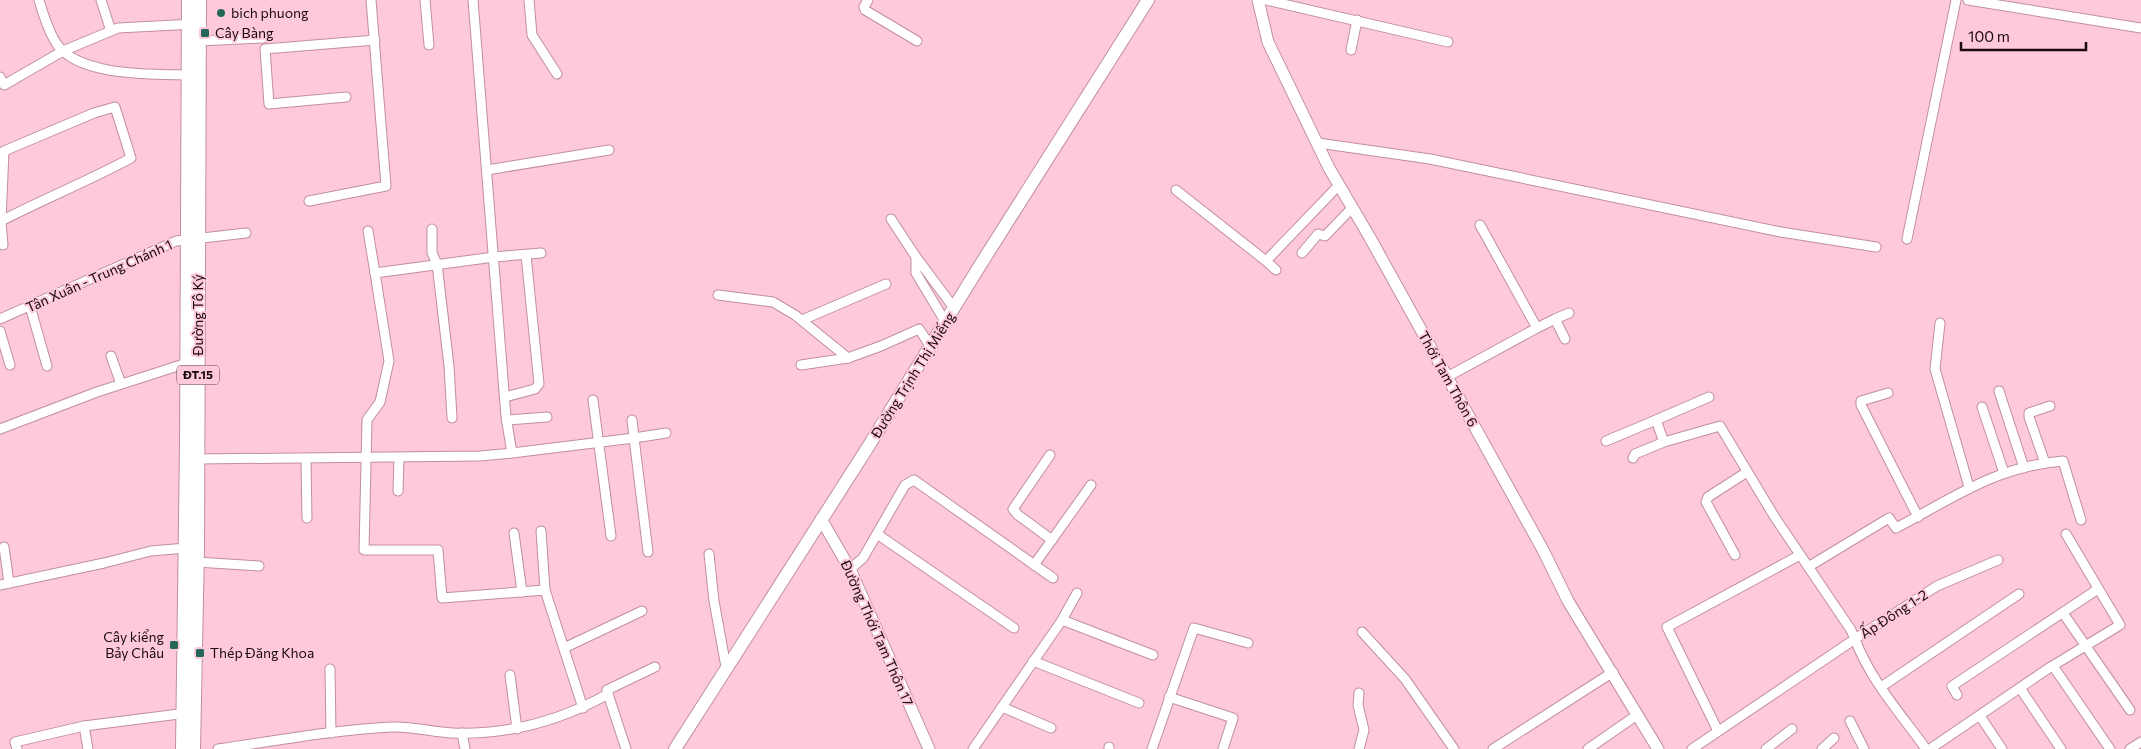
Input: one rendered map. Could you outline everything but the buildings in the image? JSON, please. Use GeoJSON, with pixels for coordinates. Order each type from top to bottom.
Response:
{"type":"FeatureCollection","features":[{"type":"Feature","properties":{"kind":"main road","name":"Đường Tô Ký"},"geometry":{"type":"LineString","coordinates":[[189,0],[199,41],[187,363],[186,548],[188,713],[193,749]]}},
{"type":"Feature","properties":{"kind":"main road","name":"Đường Tô Ký"},"geometry":{"type":"LineString","coordinates":[[183,749],[188,713],[196,562],[197,459],[189,75],[194,24],[199,0]]}},
{"type":"Feature","properties":{"kind":"main road","name":"Đường Trịnh Thị Miếng"},"geometry":{"type":"LineString","coordinates":[[675,749],[931,347],[1148,0]]}},
{"type":"Feature","properties":{"kind":"street"},"geometry":{"type":"LineString","coordinates":[[39,0],[56,43],[63,51],[99,69],[144,74],[189,75]]}},
{"type":"Feature","properties":{"kind":"street"},"geometry":{"type":"LineString","coordinates":[[101,0],[111,31]]}},
{"type":"Feature","properties":{"kind":"street"},"geometry":{"type":"LineString","coordinates":[[309,201],[386,186],[371,0]]}},
{"type":"Feature","properties":{"kind":"street"},"geometry":{"type":"LineString","coordinates":[[425,0],[429,45]]}},
{"type":"Feature","properties":{"kind":"street"},"geometry":{"type":"LineString","coordinates":[[473,0],[488,170],[506,420],[512,452]]}},
{"type":"Feature","properties":{"kind":"street"},"geometry":{"type":"LineString","coordinates":[[529,0],[532,35],[557,74]]}},
{"type":"Feature","properties":{"kind":"street"},"geometry":{"type":"LineString","coordinates":[[868,0],[864,9],[917,41]]}},
{"type":"Feature","properties":{"kind":"street","name":"Thới Tam Thôn 6"},"geometry":{"type":"LineString","coordinates":[[1258,0],[1268,42],[1352,208],[1543,550],[1568,601],[1613,672],[1658,749]]}},
{"type":"Feature","properties":{"kind":"street"},"geometry":{"type":"LineString","coordinates":[[1266,0],[1448,42]]}},
{"type":"Feature","properties":{"kind":"street"},"geometry":{"type":"LineString","coordinates":[[1907,239],[1956,0]]}},
{"type":"Feature","properties":{"kind":"street"},"geometry":{"type":"LineString","coordinates":[[1968,0],[2141,28]]}},
{"type":"Feature","properties":{"kind":"street"},"geometry":{"type":"LineString","coordinates":[[1351,50],[1357,20]]}},
{"type":"Feature","properties":{"kind":"street"},"geometry":{"type":"LineString","coordinates":[[1,84],[63,51],[118,28],[194,24]]}},
{"type":"Feature","properties":{"kind":"street"},"geometry":{"type":"LineString","coordinates":[[199,41],[263,38]]}},
{"type":"Feature","properties":{"kind":"street"},"geometry":{"type":"LineString","coordinates":[[346,97],[269,104],[266,49],[375,40]]}},
{"type":"Feature","properties":{"kind":"street"},"geometry":{"type":"LineString","coordinates":[[1,221],[131,158],[115,107],[94,113],[4,151],[1,221],[3,245]]}},
{"type":"Feature","properties":{"kind":"street"},"geometry":{"type":"LineString","coordinates":[[1318,143],[1430,159],[1781,232],[1876,247]]}},
{"type":"Feature","properties":{"kind":"street"},"geometry":{"type":"LineString","coordinates":[[488,170],[609,150]]}},
{"type":"Feature","properties":{"kind":"street"},"geometry":{"type":"LineString","coordinates":[[1266,261],[1340,185]]}},
{"type":"Feature","properties":{"kind":"street"},"geometry":{"type":"LineString","coordinates":[[1176,190],[1276,270]]}},
{"type":"Feature","properties":{"kind":"street"},"geometry":{"type":"LineString","coordinates":[[1302,253],[1318,234],[1325,236],[1328,234],[1352,208]]}},
{"type":"Feature","properties":{"kind":"street"},"geometry":{"type":"LineString","coordinates":[[891,219],[916,257],[954,308]]}},
{"type":"Feature","properties":{"kind":"street"},"geometry":{"type":"LineString","coordinates":[[1480,225],[1537,328]]}},
{"type":"Feature","properties":{"kind":"street"},"geometry":{"type":"LineString","coordinates":[[432,229],[432,253],[436,264],[452,418]]}},
{"type":"Feature","properties":{"kind":"street"},"geometry":{"type":"LineString","coordinates":[[368,230],[389,361],[380,402],[367,420],[364,550],[438,550],[442,598],[545,590]]}},
{"type":"Feature","properties":{"kind":"street","name":"Tân Xuân - Trung Chánh 1"},"geometry":{"type":"LineString","coordinates":[[0,319],[176,241],[246,233]]}},
{"type":"Feature","properties":{"kind":"street"},"geometry":{"type":"LineString","coordinates":[[374,272],[541,253]]}},
{"type":"Feature","properties":{"kind":"street"},"geometry":{"type":"LineString","coordinates":[[505,397],[535,389],[538,384],[526,255]]}},
{"type":"Feature","properties":{"kind":"street"},"geometry":{"type":"LineString","coordinates":[[916,257],[916,273],[946,323]]}},
{"type":"Feature","properties":{"kind":"street"},"geometry":{"type":"LineString","coordinates":[[802,320],[886,284]]}},
{"type":"Feature","properties":{"kind":"street"},"geometry":{"type":"LineString","coordinates":[[718,295],[773,302],[802,320],[848,358]]}},
{"type":"Feature","properties":{"kind":"street"},"geometry":{"type":"LineString","coordinates":[[30,306],[47,366]]}},
{"type":"Feature","properties":{"kind":"street"},"geometry":{"type":"LineString","coordinates":[[1447,377],[1537,328],[1569,313]]}},
{"type":"Feature","properties":{"kind":"street"},"geometry":{"type":"LineString","coordinates":[[1555,319],[1565,339]]}},
{"type":"Feature","properties":{"kind":"street"},"geometry":{"type":"LineString","coordinates":[[1940,324],[1935,369],[1969,487]]}},
{"type":"Feature","properties":{"kind":"street"},"geometry":{"type":"LineString","coordinates":[[802,365],[848,358],[919,329],[931,347]]}},
{"type":"Feature","properties":{"kind":"street"},"geometry":{"type":"LineString","coordinates":[[0,331],[10,365]]}},
{"type":"Feature","properties":{"kind":"street"},"geometry":{"type":"LineString","coordinates":[[111,356],[121,384]]}},
{"type":"Feature","properties":{"kind":"street"},"geometry":{"type":"LineString","coordinates":[[0,429],[121,384],[187,363]]}},
{"type":"Feature","properties":{"kind":"street"},"geometry":{"type":"LineString","coordinates":[[1999,391],[2024,468]]}},
{"type":"Feature","properties":{"kind":"street"},"geometry":{"type":"LineString","coordinates":[[1888,393],[1861,401],[1861,405],[1918,517]]}},
{"type":"Feature","properties":{"kind":"street"},"geometry":{"type":"LineString","coordinates":[[1606,441],[1709,397]]}},
{"type":"Feature","properties":{"kind":"street"},"geometry":{"type":"LineString","coordinates":[[592,400],[611,536]]}},
{"type":"Feature","properties":{"kind":"street"},"geometry":{"type":"LineString","coordinates":[[2045,463],[2029,413],[2050,406]]}},
{"type":"Feature","properties":{"kind":"street"},"geometry":{"type":"LineString","coordinates":[[1982,407],[2004,473]]}},
{"type":"Feature","properties":{"kind":"street"},"geometry":{"type":"LineString","coordinates":[[506,420],[547,418]]}},
{"type":"Feature","properties":{"kind":"street"},"geometry":{"type":"LineString","coordinates":[[632,420],[648,552]]}},
{"type":"Feature","properties":{"kind":"street"},"geometry":{"type":"LineString","coordinates":[[1656,420],[1664,442]]}},
{"type":"Feature","properties":{"kind":"street"},"geometry":{"type":"LineString","coordinates":[[1633,458],[1635,454],[1664,442],[1720,426],[1746,472],[1854,639],[1692,749]]}},
{"type":"Feature","properties":{"kind":"street"},"geometry":{"type":"LineString","coordinates":[[197,459],[480,456],[666,433]]}},
{"type":"Feature","properties":{"kind":"street"},"geometry":{"type":"LineString","coordinates":[[1050,455],[1014,509],[1018,515],[1052,540]]}},
{"type":"Feature","properties":{"kind":"street"},"geometry":{"type":"LineString","coordinates":[[398,491],[399,458]]}},
{"type":"Feature","properties":{"kind":"street"},"geometry":{"type":"LineString","coordinates":[[306,459],[307,518]]}},
{"type":"Feature","properties":{"kind":"street"},"geometry":{"type":"LineString","coordinates":[[1808,567],[1889,518],[1896,528],[1969,487],[2004,473],[2045,463],[2063,461],[2081,520]]}},
{"type":"Feature","properties":{"kind":"street"},"geometry":{"type":"LineString","coordinates":[[1735,555],[1706,502],[1708,497],[1746,472]]}},
{"type":"Feature","properties":{"kind":"street"},"geometry":{"type":"LineString","coordinates":[[850,570],[863,558],[906,485],[914,480],[1053,578]]}},
{"type":"Feature","properties":{"kind":"street"},"geometry":{"type":"LineString","coordinates":[[1034,565],[1091,485]]}},
{"type":"Feature","properties":{"kind":"street","name":"Đường Thới Tam Thôn 17"},"geometry":{"type":"LineString","coordinates":[[821,519],[850,570],[929,749]]}},
{"type":"Feature","properties":{"kind":"street"},"geometry":{"type":"LineString","coordinates":[[541,531],[545,590],[583,708]]}},
{"type":"Feature","properties":{"kind":"street"},"geometry":{"type":"LineString","coordinates":[[514,533],[522,592]]}},
{"type":"Feature","properties":{"kind":"street"},"geometry":{"type":"LineString","coordinates":[[877,534],[1014,628]]}},
{"type":"Feature","properties":{"kind":"street"},"geometry":{"type":"LineString","coordinates":[[1928,749],[2053,666],[2120,625],[2066,534]]}},
{"type":"Feature","properties":{"kind":"street"},"geometry":{"type":"LineString","coordinates":[[4,548],[5,584],[151,551],[186,548]]}},
{"type":"Feature","properties":{"kind":"street"},"geometry":{"type":"LineString","coordinates":[[709,554],[714,601],[726,668]]}},
{"type":"Feature","properties":{"kind":"street"},"geometry":{"type":"LineString","coordinates":[[1718,731],[1667,627],[1800,555]]}},
{"type":"Feature","properties":{"kind":"street","name":"Ấp Đông 1-2"},"geometry":{"type":"LineString","coordinates":[[1928,749],[1881,687],[1860,655],[1854,639],[1937,586],[1998,560]]}},
{"type":"Feature","properties":{"kind":"street"},"geometry":{"type":"LineString","coordinates":[[196,562],[259,566]]}},
{"type":"Feature","properties":{"kind":"street"},"geometry":{"type":"LineString","coordinates":[[1957,695],[1952,686],[2098,589]]}},
{"type":"Feature","properties":{"kind":"street"},"geometry":{"type":"LineString","coordinates":[[973,749],[1062,620],[1077,593]]}},
{"type":"Feature","properties":{"kind":"street"},"geometry":{"type":"LineString","coordinates":[[1881,687],[2019,594]]}},
{"type":"Feature","properties":{"kind":"street"},"geometry":{"type":"LineString","coordinates":[[564,648],[642,611]]}},
{"type":"Feature","properties":{"kind":"street"},"geometry":{"type":"LineString","coordinates":[[2063,613],[2088,646],[2130,710]]}},
{"type":"Feature","properties":{"kind":"street"},"geometry":{"type":"LineString","coordinates":[[1062,620],[1153,655]]}},
{"type":"Feature","properties":{"kind":"street"},"geometry":{"type":"LineString","coordinates":[[1152,749],[1194,628],[1248,643]]}},
{"type":"Feature","properties":{"kind":"street"},"geometry":{"type":"LineString","coordinates":[[1362,632],[1406,679],[1454,749]]}},
{"type":"Feature","properties":{"kind":"street"},"geometry":{"type":"LineString","coordinates":[[1033,661],[1139,703]]}},
{"type":"Feature","properties":{"kind":"street"},"geometry":{"type":"LineString","coordinates":[[2053,666],[2110,749]]}},
{"type":"Feature","properties":{"kind":"street"},"geometry":{"type":"LineString","coordinates":[[626,749],[607,690],[655,667]]}},
{"type":"Feature","properties":{"kind":"street"},"geometry":{"type":"LineString","coordinates":[[330,669],[330,734]]}},
{"type":"Feature","properties":{"kind":"street"},"geometry":{"type":"LineString","coordinates":[[1496,748],[1613,672]]}},
{"type":"Feature","properties":{"kind":"street"},"geometry":{"type":"LineString","coordinates":[[510,675],[517,729]]}},
{"type":"Feature","properties":{"kind":"street"},"geometry":{"type":"LineString","coordinates":[[2020,688],[2061,749]]}},
{"type":"Feature","properties":{"kind":"street"},"geometry":{"type":"LineString","coordinates":[[1359,693],[1358,705],[1364,730],[1359,749]]}},
{"type":"Feature","properties":{"kind":"street"},"geometry":{"type":"LineString","coordinates":[[218,749],[393,727],[462,733],[517,729],[583,708],[608,694]]}},
{"type":"Feature","properties":{"kind":"street"},"geometry":{"type":"LineString","coordinates":[[1169,697],[1233,718],[1223,749]]}},
{"type":"Feature","properties":{"kind":"street"},"geometry":{"type":"LineString","coordinates":[[1002,706],[1051,728]]}},
{"type":"Feature","properties":{"kind":"street"},"geometry":{"type":"LineString","coordinates":[[17,749],[15,742],[84,726],[188,713]]}},
{"type":"Feature","properties":{"kind":"street"},"geometry":{"type":"LineString","coordinates":[[1588,749],[1637,715]]}},
{"type":"Feature","properties":{"kind":"street"},"geometry":{"type":"LineString","coordinates":[[1980,716],[2002,749]]}},
{"type":"Feature","properties":{"kind":"street"},"geometry":{"type":"LineString","coordinates":[[1850,722],[1864,749]]}},
{"type":"Feature","properties":{"kind":"street"},"geometry":{"type":"LineString","coordinates":[[84,726],[88,749]]}},
{"type":"Feature","properties":{"kind":"street"},"geometry":{"type":"LineString","coordinates":[[1766,749],[1792,729]]}},
{"type":"Feature","properties":{"kind":"street"},"geometry":{"type":"LineString","coordinates":[[462,733],[465,749]]}},
{"type":"Feature","properties":{"kind":"street"},"geometry":{"type":"LineString","coordinates":[[1822,749],[1834,738]]}},
{"type":"Feature","properties":{"kind":"street"},"geometry":{"type":"LineString","coordinates":[[2130,749],[2141,742]]}},
{"type":"Feature","properties":{"kind":"place","name":"bich phuong"},"geometry":{"type":"Point","coordinates":[221,13]}},
{"type":"Feature","properties":{"kind":"place","name":"Cây Bàng"},"geometry":{"type":"Point","coordinates":[205,33]}},
{"type":"Feature","properties":{"kind":"place","name":"Cây kiểng Bảy Châu"},"geometry":{"type":"Point","coordinates":[174,645]}},
{"type":"Feature","properties":{"kind":"place","name":"Thép Đăng Khoa"},"geometry":{"type":"Point","coordinates":[200,653]}}]}
